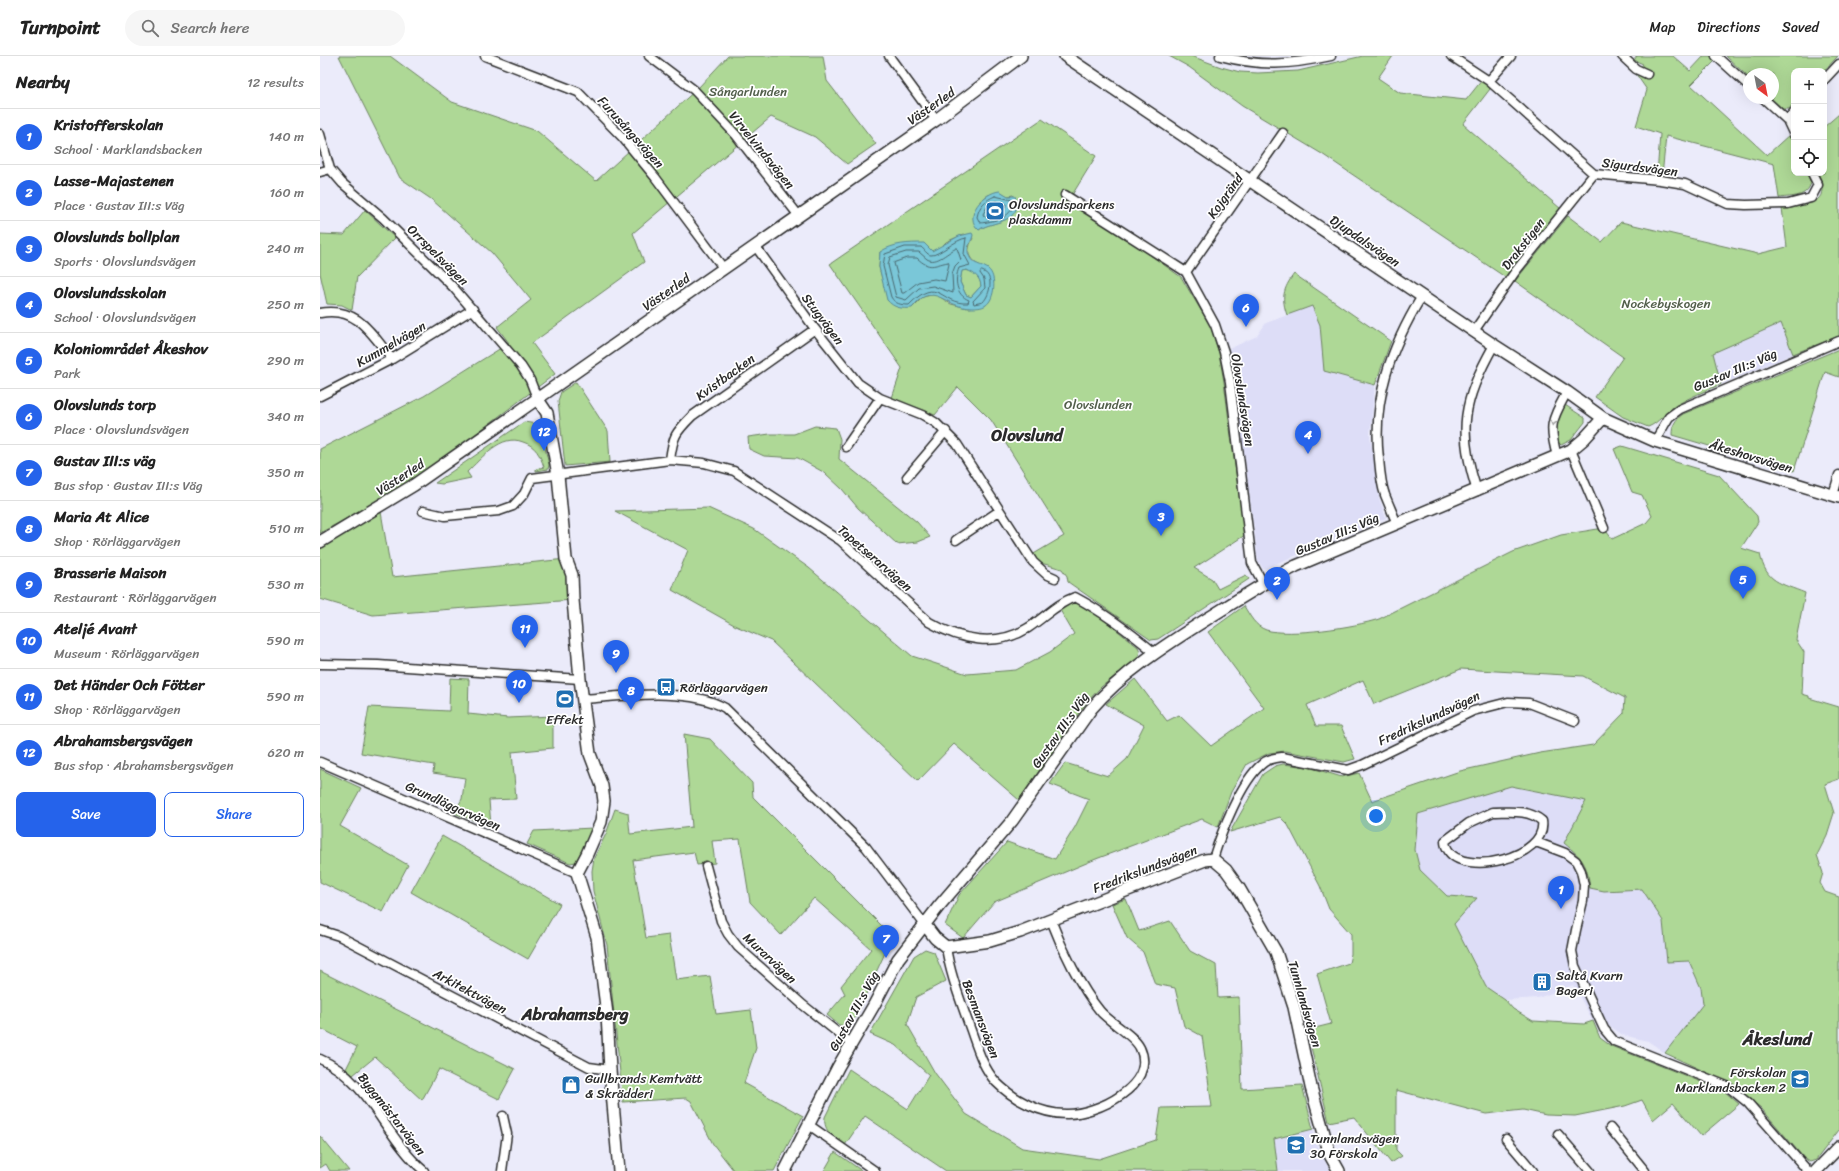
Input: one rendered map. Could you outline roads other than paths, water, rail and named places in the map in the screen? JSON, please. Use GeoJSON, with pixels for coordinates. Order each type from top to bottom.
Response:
{"type":"FeatureCollection","features":[{"type":"Feature","properties":{"kind":"street","name":"Furusångsvägen"},"geometry":{"type":"LineString","coordinates":[[485,56],[578,92],[623,138],[655,177],[724,269]]}},
{"type":"Feature","properties":{"kind":"street","name":"Virvelvindsvägen"},"geometry":{"type":"LineString","coordinates":[[649,56],[694,90],[736,135],[798,216]]}},
{"type":"Feature","properties":{"kind":"street"},"geometry":{"type":"LineString","coordinates":[[889,56],[936,120]]}},
{"type":"Feature","properties":{"kind":"street","name":"Västerled"},"geometry":{"type":"LineString","coordinates":[[320,542],[414,486],[537,398],[756,247],[936,120],[1021,56]]}},
{"type":"Feature","properties":{"kind":"street","name":"Djupdalsvägen"},"geometry":{"type":"LineString","coordinates":[[1065,56],[1494,345],[1567,392],[1603,418],[1655,441]]}},
{"type":"Feature","properties":{"kind":"street"},"geometry":{"type":"LineString","coordinates":[[1220,56],[1242,62],[1279,65],[1331,56]]}},
{"type":"Feature","properties":{"kind":"street","name":"Sigurdsvägen"},"geometry":{"type":"LineString","coordinates":[[1451,56],[1489,80],[1594,174],[1660,180],[1685,184],[1728,204],[1762,205],[1788,204],[1811,198],[1818,185],[1814,176]]}},
{"type":"Feature","properties":{"kind":"street"},"geometry":{"type":"LineString","coordinates":[[1489,80],[1511,56]]}},
{"type":"Feature","properties":{"kind":"street"},"geometry":{"type":"LineString","coordinates":[[1622,56],[1636,69],[1647,74]]}},
{"type":"Feature","properties":{"kind":"street"},"geometry":{"type":"LineString","coordinates":[[1716,56],[1743,81]]}},
{"type":"Feature","properties":{"kind":"street"},"geometry":{"type":"LineString","coordinates":[[1827,77],[1839,64]]}},
{"type":"Feature","properties":{"kind":"street"},"geometry":{"type":"LineString","coordinates":[[1770,104],[1787,120],[1791,129]]}},
{"type":"Feature","properties":{"kind":"street"},"geometry":{"type":"LineString","coordinates":[[1787,120],[1791,115]]}},
{"type":"Feature","properties":{"kind":"street","name":"Kojgränd"},"geometry":{"type":"LineString","coordinates":[[1186,272],[1283,133]]}},
{"type":"Feature","properties":{"kind":"street","name":"Orrspelsvägen"},"geometry":{"type":"LineString","coordinates":[[320,134],[330,168],[342,183],[389,224],[453,286],[521,366],[530,380],[537,398]]}},
{"type":"Feature","properties":{"kind":"street"},"geometry":{"type":"LineString","coordinates":[[320,172],[330,168]]}},
{"type":"Feature","properties":{"kind":"street","name":"Drakstigen"},"geometry":{"type":"LineString","coordinates":[[1474,331],[1515,272],[1594,174]]}},
{"type":"Feature","properties":{"kind":"street","name":"Olovslundsvägen"},"geometry":{"type":"LineString","coordinates":[[1065,195],[1186,272],[1215,325],[1224,352],[1230,382],[1252,563],[1263,583]]}},
{"type":"Feature","properties":{"kind":"street","name":"Stugvägen"},"geometry":{"type":"LineString","coordinates":[[756,247],[815,329],[858,382],[880,398],[923,415],[946,431],[957,444],[1032,562],[1046,574],[1055,578]]}},
{"type":"Feature","properties":{"kind":"street"},"geometry":{"type":"LineString","coordinates":[[1398,524],[1385,495],[1380,472],[1376,436],[1378,411],[1384,380],[1395,346],[1422,296]]}},
{"type":"Feature","properties":{"kind":"street","name":"Kummelvägen"},"geometry":{"type":"LineString","coordinates":[[320,396],[392,359],[473,309]]}},
{"type":"Feature","properties":{"kind":"street"},"geometry":{"type":"LineString","coordinates":[[320,313],[332,311],[340,312],[360,320],[392,359]]}},
{"type":"Feature","properties":{"kind":"street","name":"Kvistbacken"},"geometry":{"type":"LineString","coordinates":[[670,460],[672,439],[692,416],[815,329]]}},
{"type":"Feature","properties":{"kind":"street","name":"Gustav III:s Väg"},"geometry":{"type":"LineString","coordinates":[[1655,441],[1669,417],[1680,409],[1839,341]]}},
{"type":"Feature","properties":{"kind":"street"},"geometry":{"type":"LineString","coordinates":[[1477,491],[1468,463],[1465,423],[1471,393],[1481,368],[1494,345]]}},
{"type":"Feature","properties":{"kind":"street"},"geometry":{"type":"LineString","coordinates":[[1557,456],[1551,431],[1555,416],[1567,392]]}},
{"type":"Feature","properties":{"kind":"street"},"geometry":{"type":"LineString","coordinates":[[537,398],[547,413],[558,475],[566,559],[572,575],[580,679],[590,754],[602,786],[604,801],[601,822],[587,854],[576,873],[597,937],[607,1014],[610,1070],[619,1171]]}},
{"type":"Feature","properties":{"kind":"street"},"geometry":{"type":"LineString","coordinates":[[846,447],[880,398]]}},
{"type":"Feature","properties":{"kind":"street","name":"Gustav III:s Väg"},"geometry":{"type":"LineString","coordinates":[[785,1171],[838,1067],[898,959],[1012,821],[1091,708],[1105,693],[1155,653],[1263,583],[1296,566],[1477,491],[1570,450],[1584,439],[1603,418]]}},
{"type":"Feature","properties":{"kind":"street"},"geometry":{"type":"LineString","coordinates":[[908,477],[946,431]]}},
{"type":"Feature","properties":{"kind":"street","name":"Åkeshovsvägen"},"geometry":{"type":"LineString","coordinates":[[1655,441],[1836,496]]}},
{"type":"Feature","properties":{"kind":"street"},"geometry":{"type":"LineString","coordinates":[[1570,450],[1604,528]]}},
{"type":"Feature","properties":{"kind":"street","name":"Tapetserarvägen"},"geometry":{"type":"LineString","coordinates":[[423,511],[445,516],[499,511],[513,506],[524,494],[532,478],[670,460],[704,463],[734,471],[841,541],[929,622],[950,633],[981,640],[1007,638],[1028,628],[1065,600],[1074,597],[1089,604],[1155,653]]}},
{"type":"Feature","properties":{"kind":"street"},"geometry":{"type":"LineString","coordinates":[[1836,496],[1839,474]]}},
{"type":"Feature","properties":{"kind":"street"},"geometry":{"type":"LineString","coordinates":[[956,540],[999,511]]}},
{"type":"Feature","properties":{"kind":"street"},"geometry":{"type":"LineString","coordinates":[[320,664],[378,665],[580,679]]}},
{"type":"Feature","properties":{"kind":"street"},"geometry":{"type":"LineString","coordinates":[[583,698],[648,694],[681,696],[705,700],[725,708],[866,847],[935,938],[946,947]]}},
{"type":"Feature","properties":{"kind":"street","name":"Fredrikslundsvägen"},"geometry":{"type":"LineString","coordinates":[[946,947],[990,941],[1052,920],[1190,866],[1213,859],[1219,840],[1252,774],[1262,763],[1272,758],[1282,757],[1348,770],[1362,765],[1473,711],[1508,702],[1530,703],[1575,721]]}},
{"type":"Feature","properties":{"kind":"street","name":"Grundläggarvägen"},"geometry":{"type":"LineString","coordinates":[[320,762],[576,873]]}},
{"type":"Feature","properties":{"kind":"street"},"geometry":{"type":"LineString","coordinates":[[1493,812],[1523,812],[1537,817],[1542,821],[1543,829],[1536,842],[1526,850],[1512,857],[1483,863],[1471,862],[1454,856],[1448,851],[1444,841],[1469,823],[1493,812]]}},
{"type":"Feature","properties":{"kind":"street"},"geometry":{"type":"LineString","coordinates":[[1536,842],[1565,853],[1576,861],[1581,871],[1584,885],[1583,901],[1572,951],[1575,966],[1604,1029],[1614,1040],[1727,1086],[1748,1103],[1808,1171]]}},
{"type":"Feature","properties":{"kind":"street","name":"Tunnlandsvägen"},"geometry":{"type":"LineString","coordinates":[[1213,859],[1226,870],[1239,888],[1276,952],[1294,1007],[1311,1087],[1330,1155],[1339,1171]]}},
{"type":"Feature","properties":{"kind":"street","name":"Murarvägen"},"geometry":{"type":"LineString","coordinates":[[706,866],[721,921],[731,939],[763,970],[852,1044]]}},
{"type":"Feature","properties":{"kind":"street","name":"Besmansvägen"},"geometry":{"type":"LineString","coordinates":[[946,947],[953,979],[982,1060],[995,1080],[1010,1094],[1039,1109],[1066,1114],[1078,1113],[1108,1102],[1128,1091],[1136,1084],[1141,1072],[1143,1061],[1140,1048],[1131,1037],[1116,1026],[1090,997],[1058,937],[1052,920]]}},
{"type":"Feature","properties":{"kind":"street","name":"Arkitektvägen"},"geometry":{"type":"LineString","coordinates":[[320,930],[339,936],[589,1066],[610,1070]]}},
{"type":"Feature","properties":{"kind":"street","name":"Byggmästarvägen"},"geometry":{"type":"LineString","coordinates":[[320,1059],[341,1071],[356,1085],[411,1160],[424,1171]]}},
{"type":"Feature","properties":{"kind":"street"},"geometry":{"type":"LineString","coordinates":[[502,1171],[507,1134],[503,1116]]}},
{"type":"Feature","properties":{"kind":"street"},"geometry":{"type":"LineString","coordinates":[[809,1125],[875,1171]]}},
{"type":"Feature","properties":{"kind":"street"},"geometry":{"type":"LineString","coordinates":[[1610,1128],[1645,1171]]}},
{"type":"Feature","properties":{"kind":"street"},"geometry":{"type":"LineString","coordinates":[[1558,1134],[1590,1171]]}},
{"type":"Feature","properties":{"kind":"street"},"geometry":{"type":"LineString","coordinates":[[1506,1139],[1533,1171]]}},
{"type":"Feature","properties":{"kind":"street"},"geometry":{"type":"LineString","coordinates":[[1816,1171],[1839,1147]]}},
{"type":"Feature","properties":{"kind":"water","name":"Olovslundsparkens plaskdamm"},"geometry":{"type":"Polygon","coordinates":[[[1000,191],[1008,196],[1015,196],[1017,205],[1015,212],[1011,217],[979,230],[974,224],[973,218],[977,206],[982,200],[994,192],[1000,191]]]}},
{"type":"Feature","properties":{"kind":"water"},"geometry":{"type":"Polygon","coordinates":[[[972,233],[973,235],[968,250],[969,257],[976,264],[988,269],[993,277],[993,293],[986,305],[977,308],[962,307],[933,295],[926,296],[919,300],[912,308],[898,307],[887,300],[879,267],[880,252],[896,245],[907,243],[924,243],[932,251],[959,236],[972,233]],[[967,270],[962,271],[960,282],[966,295],[971,297],[981,286],[975,274],[967,270]]]}},
{"type":"Feature","properties":{"kind":"place","name":"Olovslundsparkens plaskdamm"},"geometry":{"type":"Point","coordinates":[995,211]}},
{"type":"Feature","properties":{"kind":"place","name":"Olovslunds torp"},"geometry":{"type":"Point","coordinates":[1246,327]}},
{"type":"Feature","properties":{"kind":"place","name":"Abrahamsbergsvägen"},"geometry":{"type":"Point","coordinates":[544,451]}},
{"type":"Feature","properties":{"kind":"place","name":"Olovslundsskolan"},"geometry":{"type":"Point","coordinates":[1308,454]}},
{"type":"Feature","properties":{"kind":"place","name":"Olovslunds bollplan"},"geometry":{"type":"Point","coordinates":[1161,536]}},
{"type":"Feature","properties":{"kind":"place","name":"Koloniområdet Åkeshov"},"geometry":{"type":"Point","coordinates":[1743,599]}},
{"type":"Feature","properties":{"kind":"place","name":"Lasse-Majastenen"},"geometry":{"type":"Point","coordinates":[1277,600]}},
{"type":"Feature","properties":{"kind":"place","name":"Det Händer Och Fötter"},"geometry":{"type":"Point","coordinates":[525,648]}},
{"type":"Feature","properties":{"kind":"place","name":"Brasserie Maison"},"geometry":{"type":"Point","coordinates":[616,673]}},
{"type":"Feature","properties":{"kind":"place","name":"Rörläggarvägen"},"geometry":{"type":"Point","coordinates":[666,687]}},
{"type":"Feature","properties":{"kind":"place","name":"Effekt"},"geometry":{"type":"Point","coordinates":[565,699]}},
{"type":"Feature","properties":{"kind":"place","name":"Ateljé Avant"},"geometry":{"type":"Point","coordinates":[519,703]}},
{"type":"Feature","properties":{"kind":"place","name":"Maria At Alice"},"geometry":{"type":"Point","coordinates":[631,710]}},
{"type":"Feature","properties":{"kind":"place","name":"Kristofferskolan"},"geometry":{"type":"Point","coordinates":[1561,909]}},
{"type":"Feature","properties":{"kind":"place","name":"Gustav III:s väg"},"geometry":{"type":"Point","coordinates":[886,958]}},
{"type":"Feature","properties":{"kind":"place","name":"Saltå Kvarn Bageri"},"geometry":{"type":"Point","coordinates":[1542,982]}},
{"type":"Feature","properties":{"kind":"place","name":"Förskolan Marklandsbacken 2"},"geometry":{"type":"Point","coordinates":[1800,1079]}},
{"type":"Feature","properties":{"kind":"place","name":"Gullbrands Kemtvätt & Skrädderi"},"geometry":{"type":"Point","coordinates":[571,1085]}},
{"type":"Feature","properties":{"kind":"place","name":"Tunnlandsvägen 30 Förskola"},"geometry":{"type":"Point","coordinates":[1296,1145]}},
{"type":"Feature","properties":{"kind":"district","name":"Olovslund"},"geometry":{"type":"Point","coordinates":[1027,435]}},
{"type":"Feature","properties":{"kind":"district","name":"Abrahamsberg"},"geometry":{"type":"Point","coordinates":[575,1014]}},
{"type":"Feature","properties":{"kind":"district","name":"Åkeslund"},"geometry":{"type":"Point","coordinates":[1777,1039]}},
{"type":"Feature","properties":{"kind":"park label","name":"Sångarlunden"},"geometry":{"type":"Point","coordinates":[748,91]}},
{"type":"Feature","properties":{"kind":"park label","name":"Nockebyskogen"},"geometry":{"type":"Point","coordinates":[1666,303]}},
{"type":"Feature","properties":{"kind":"park label","name":"Olovslunden"},"geometry":{"type":"Point","coordinates":[1098,404]}}]}
